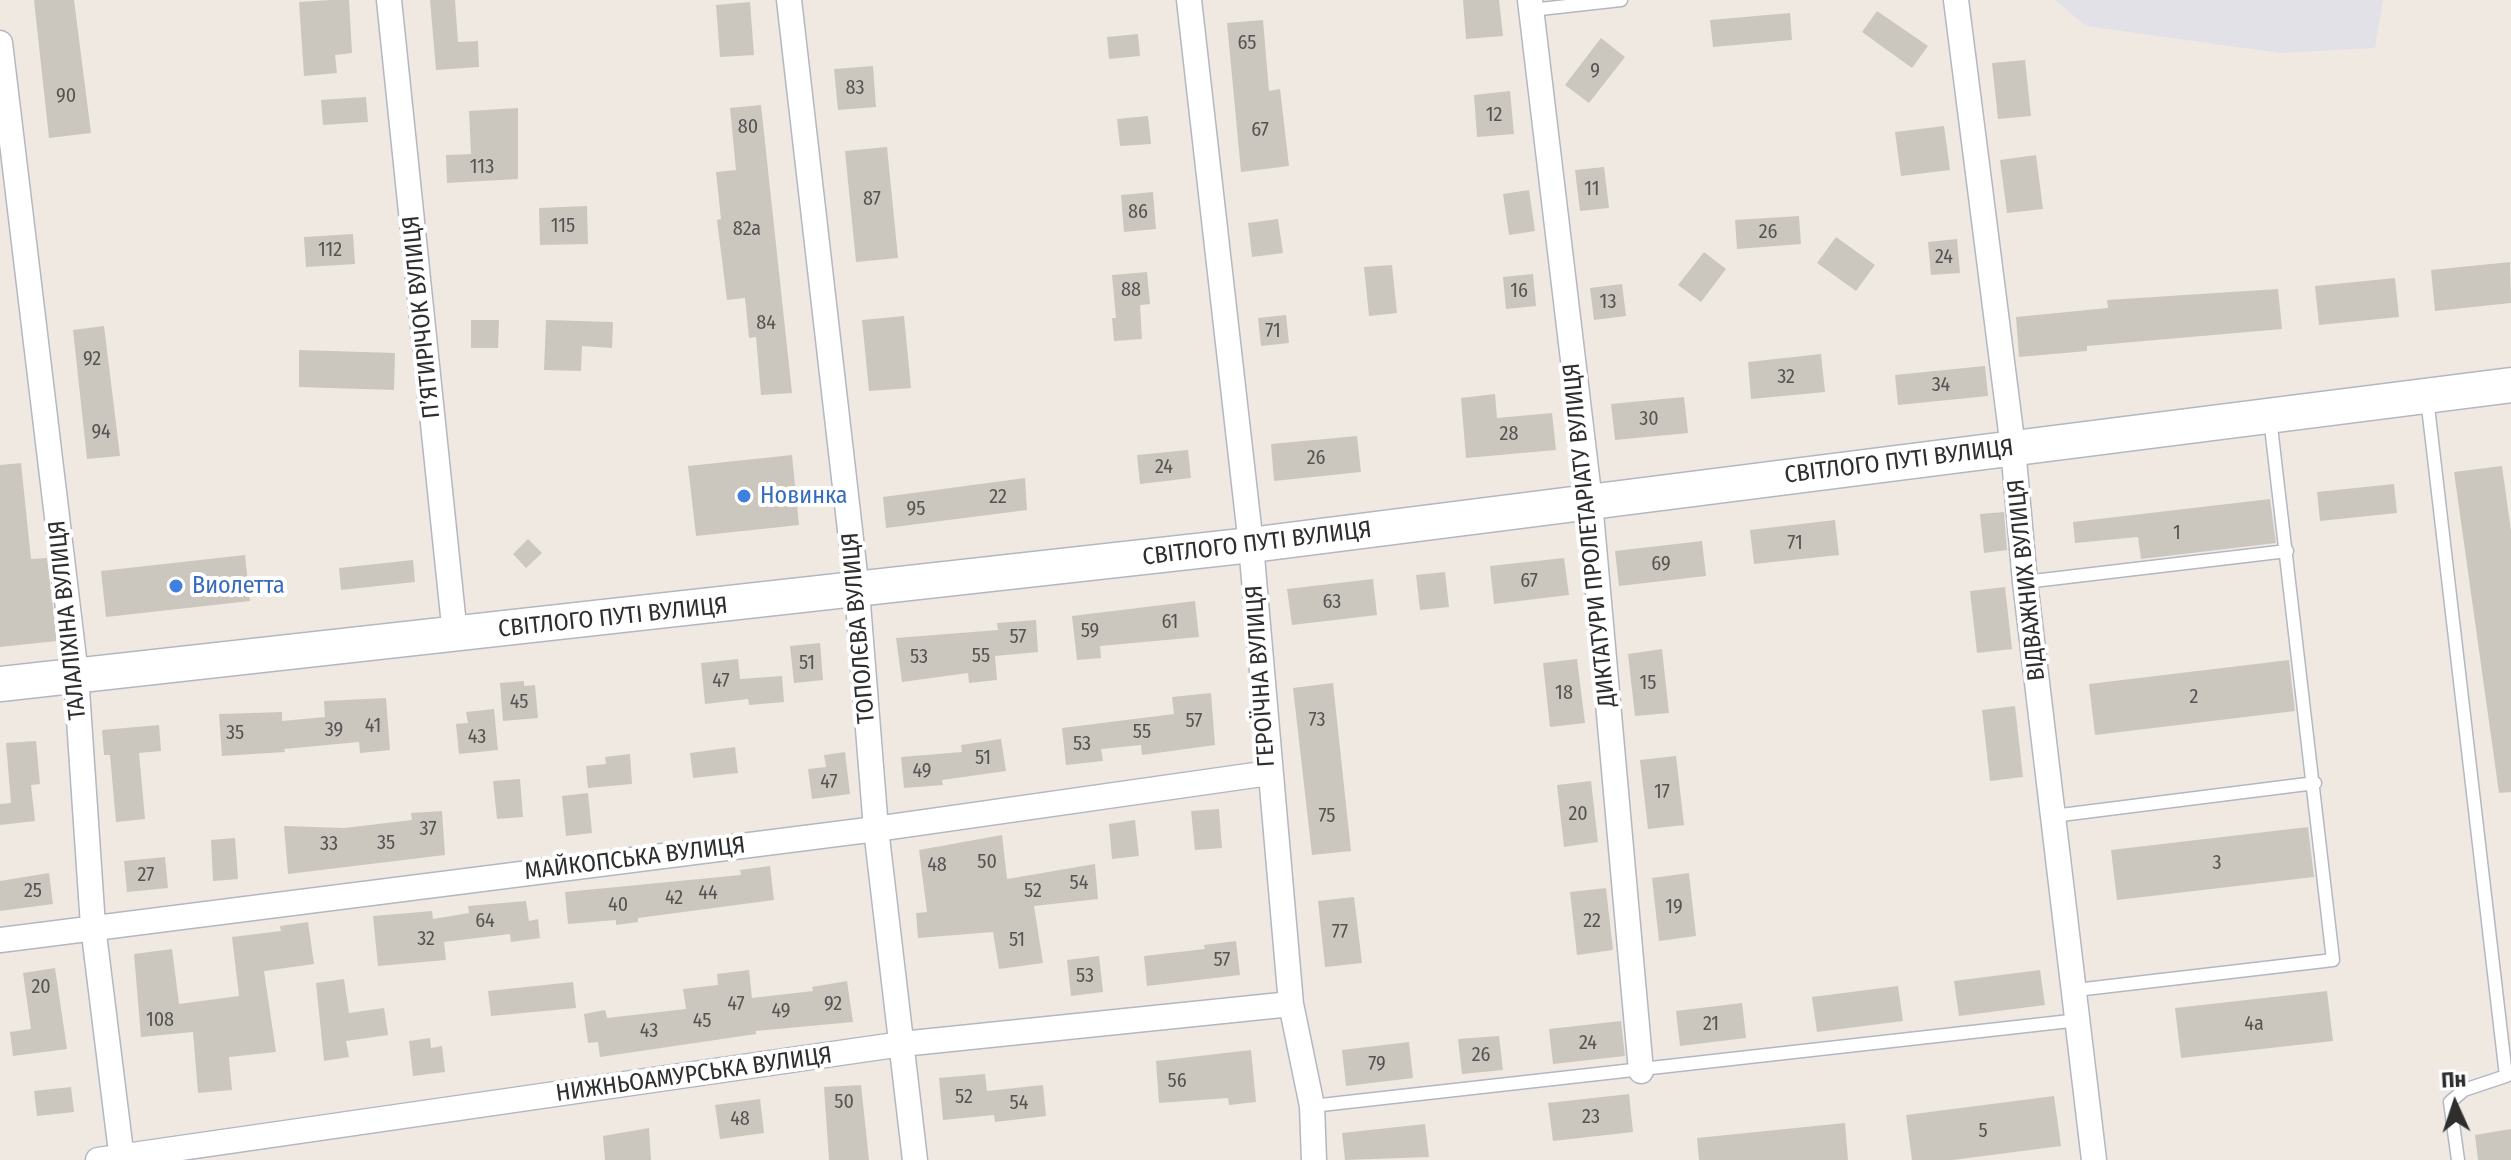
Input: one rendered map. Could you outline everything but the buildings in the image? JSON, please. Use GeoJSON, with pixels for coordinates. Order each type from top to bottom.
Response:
{"type":"FeatureCollection","features":[{"type":"Feature","properties":{"kind":"main road","name":"СВІТЛОГО ПУТІ ВУЛИЦЯ"},"geometry":{"type":"LineString","coordinates":[[0,684],[1251,545],[2426,395],[2510,388]]}},
{"type":"Feature","properties":{"kind":"street","name":"П’ЯТИРІЧОК ВУЛИЦЯ"},"geometry":{"type":"LineString","coordinates":[[389,0],[455,635]]}},
{"type":"Feature","properties":{"kind":"street","name":"ТОПОЛЄВА ВУЛИЦЯ"},"geometry":{"type":"LineString","coordinates":[[789,0],[857,591],[876,829],[915,1160]]}},
{"type":"Feature","properties":{"kind":"street","name":"ГЕРОЇЧНА ВУЛИЦЯ"},"geometry":{"type":"LineString","coordinates":[[1189,0],[1251,545],[1291,1004],[1312,1106],[1314,1160]]}},
{"type":"Feature","properties":{"kind":"street","name":"ВІДВАЖНИХ ВУЛИЦЯ"},"geometry":{"type":"LineString","coordinates":[[1956,0],[2013,448],[2025,582],[2094,1160]]}},
{"type":"Feature","properties":{"kind":"street","name":"ДИКТАТУРИ ПРОЛЕТАРІАТУ ВУЛИЦЯ"},"geometry":{"type":"LineString","coordinates":[[1530,5],[1590,502],[1641,1071]]}},
{"type":"Feature","properties":{"kind":"street","name":"ТАЛАЛІХІНА ВУЛИЦЯ"},"geometry":{"type":"LineString","coordinates":[[0,43],[2,81],[76,675],[93,926],[114,1159]]}},
{"type":"Feature","properties":{"kind":"street","name":"МАЙКОПСЬКА ВУЛИЦЯ"},"geometry":{"type":"LineString","coordinates":[[0,940],[876,829],[1269,773]]}},
{"type":"Feature","properties":{"kind":"street","name":"НИЖНЬОАМУРСЬКА ВУЛИЦЯ"},"geometry":{"type":"LineString","coordinates":[[114,1159],[902,1044],[1291,1004]]}},
{"type":"Feature","properties":{"kind":"lane"},"geometry":{"type":"LineString","coordinates":[[1530,5],[1621,0]]}},
{"type":"Feature","properties":{"kind":"lane"},"geometry":{"type":"LineString","coordinates":[[2426,395],[2506,1076],[2464,1090],[2450,1102],[2458,1160]]}},
{"type":"Feature","properties":{"kind":"lane"},"geometry":{"type":"LineString","coordinates":[[2076,990],[2333,960],[2315,783],[2269,415]]}},
{"type":"Feature","properties":{"kind":"lane"},"geometry":{"type":"LineString","coordinates":[[2025,582],[2287,551]]}},
{"type":"Feature","properties":{"kind":"lane"},"geometry":{"type":"LineString","coordinates":[[2053,816],[2315,783]]}},
{"type":"Feature","properties":{"kind":"lane"},"geometry":{"type":"LineString","coordinates":[[1312,1106],[2079,1020]]}},
{"type":"Feature","properties":{"kind":"shaded area"},"geometry":{"type":"Polygon","coordinates":[[[2055,0],[2383,0],[2375,48],[2280,53],[2086,26],[2055,0]]]}},
{"type":"Feature","properties":{"kind":"place","name":"Новинка"},"geometry":{"type":"Point","coordinates":[744,496]}},
{"type":"Feature","properties":{"kind":"place","name":"Виолетта"},"geometry":{"type":"Point","coordinates":[176,586]}}]}
